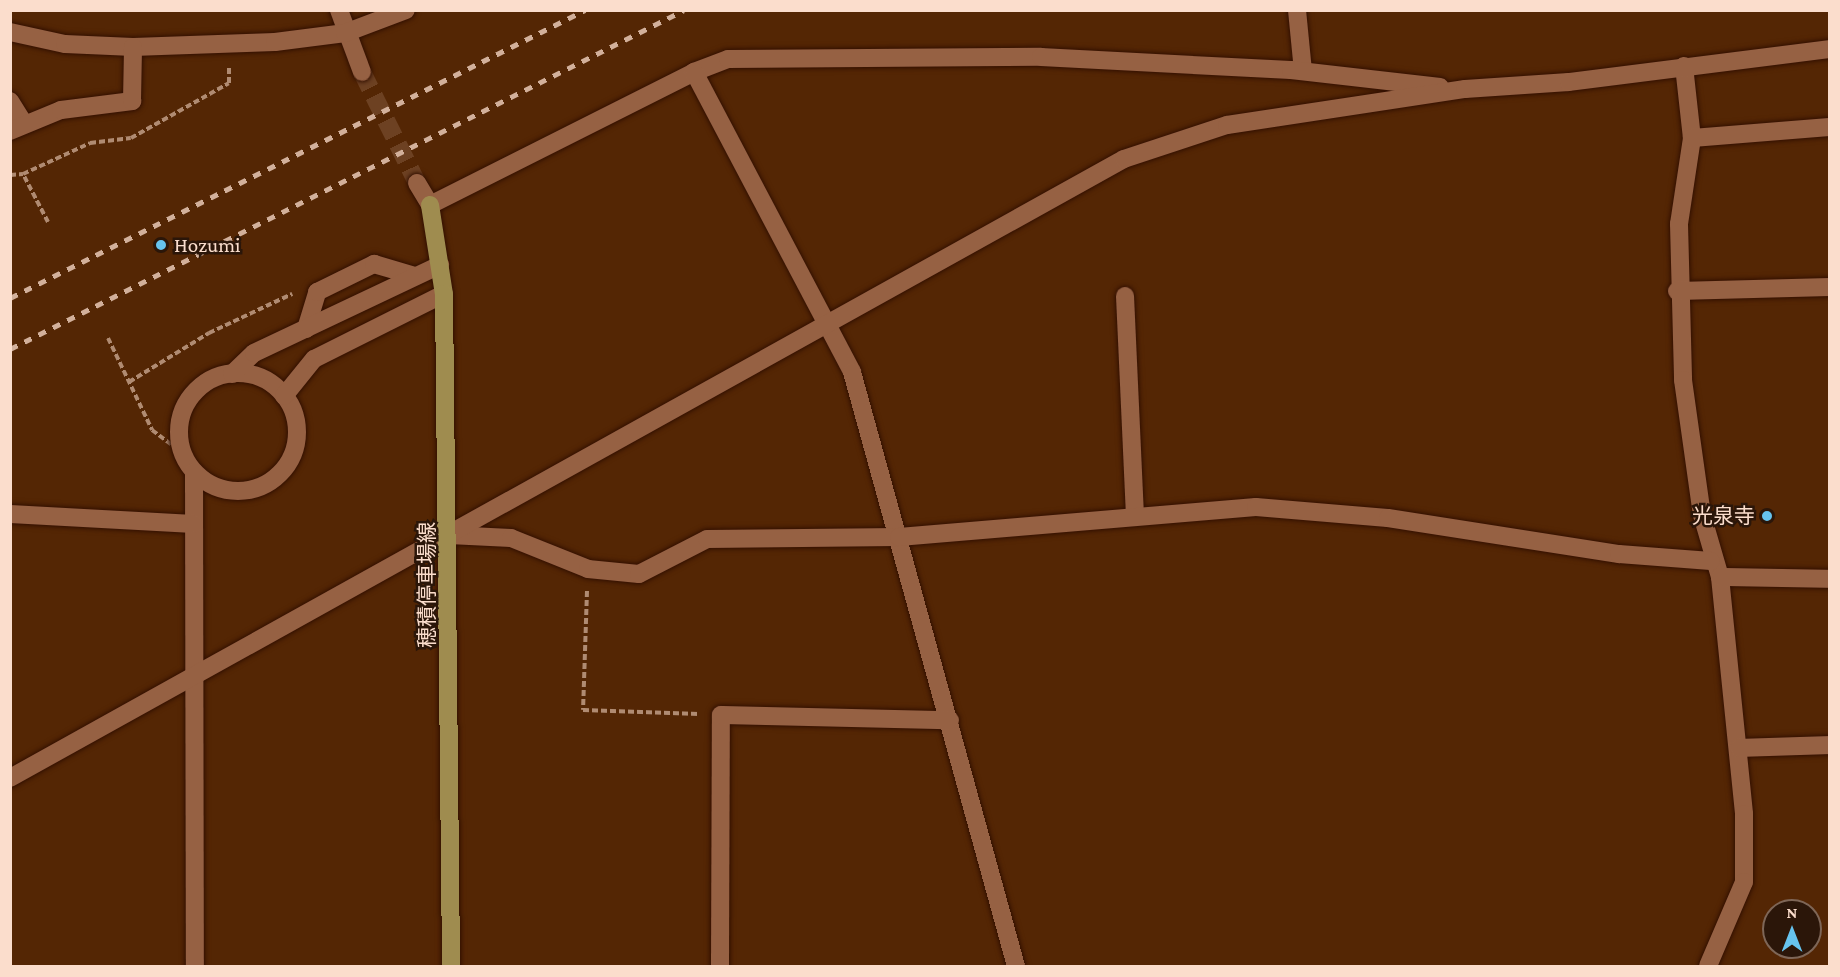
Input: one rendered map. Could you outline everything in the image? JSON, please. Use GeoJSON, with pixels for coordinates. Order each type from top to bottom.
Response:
{"type":"FeatureCollection","features":[{"type":"Feature","properties":{"kind":"main road","name":"穂積停車場線"},"geometry":{"type":"LineString","coordinates":[[430,205],[444,294],[449,535],[451,966]]}},
{"type":"Feature","properties":{"kind":"street"},"geometry":{"type":"LineString","coordinates":[[339,10],[345,33],[362,72]]}},
{"type":"Feature","properties":{"kind":"street"},"geometry":{"type":"LineString","coordinates":[[10,32],[65,44],[133,48],[230,44],[345,33],[406,10]]}},
{"type":"Feature","properties":{"kind":"street"},"geometry":{"type":"LineString","coordinates":[[1297,10],[1303,71]]}},
{"type":"Feature","properties":{"kind":"street"},"geometry":{"type":"LineString","coordinates":[[10,101],[17,126],[61,110],[132,101],[133,48]]}},
{"type":"Feature","properties":{"kind":"street"},"geometry":{"type":"LineString","coordinates":[[10,778],[1124,159],[1227,125],[1465,89],[1830,50]]}},
{"type":"Feature","properties":{"kind":"street"},"geometry":{"type":"LineString","coordinates":[[417,183],[430,205],[694,72],[728,59],[1041,57],[1303,71],[1465,89]]}},
{"type":"Feature","properties":{"kind":"street"},"geometry":{"type":"LineString","coordinates":[[1684,66],[1692,138],[1679,224],[1677,291],[1689,427],[1711,561],[1720,577],[1739,748],[1744,882],[1708,966]]}},
{"type":"Feature","properties":{"kind":"street"},"geometry":{"type":"LineString","coordinates":[[694,72],[852,372],[950,720],[1016,966]]}},
{"type":"Feature","properties":{"kind":"street"},"geometry":{"type":"LineString","coordinates":[[1692,138],[1830,126]]}},
{"type":"Feature","properties":{"kind":"street"},"geometry":{"type":"LineString","coordinates":[[306,329],[317,292],[374,264],[415,276]]}},
{"type":"Feature","properties":{"kind":"street"},"geometry":{"type":"LineString","coordinates":[[231,374],[270,383],[284,396],[297,430],[294,449],[273,480],[238,491],[220,489],[194,472],[183,454],[179,426],[184,407],[196,390],[231,374],[254,353],[440,265]]}},
{"type":"Feature","properties":{"kind":"street"},"geometry":{"type":"LineString","coordinates":[[1677,291],[1830,287]]}},
{"type":"Feature","properties":{"kind":"street"},"geometry":{"type":"LineString","coordinates":[[284,396],[314,359],[444,294]]}},
{"type":"Feature","properties":{"kind":"street"},"geometry":{"type":"LineString","coordinates":[[1125,296],[1135,515]]}},
{"type":"Feature","properties":{"kind":"street"},"geometry":{"type":"LineString","coordinates":[[194,472],[191,677],[195,966]]}},
{"type":"Feature","properties":{"kind":"street"},"geometry":{"type":"LineString","coordinates":[[449,535],[511,538],[588,569],[639,574],[707,539],[898,537],[1135,515],[1256,507],[1388,518],[1619,554],[1711,561]]}},
{"type":"Feature","properties":{"kind":"street"},"geometry":{"type":"LineString","coordinates":[[10,514],[194,524]]}},
{"type":"Feature","properties":{"kind":"street"},"geometry":{"type":"LineString","coordinates":[[1720,577],[1830,579]]}},
{"type":"Feature","properties":{"kind":"street"},"geometry":{"type":"LineString","coordinates":[[720,966],[721,715],[950,720]]}},
{"type":"Feature","properties":{"kind":"street"},"geometry":{"type":"LineString","coordinates":[[1739,748],[1830,746]]}},
{"type":"Feature","properties":{"kind":"path"},"geometry":{"type":"LineString","coordinates":[[10,175],[23,174],[90,143],[131,138],[229,83],[230,44]]}},
{"type":"Feature","properties":{"kind":"path"},"geometry":{"type":"LineString","coordinates":[[23,174],[48,222]]}},
{"type":"Feature","properties":{"kind":"path"},"geometry":{"type":"LineString","coordinates":[[129,382],[209,333],[304,287]]}},
{"type":"Feature","properties":{"kind":"path"},"geometry":{"type":"LineString","coordinates":[[108,338],[152,430],[183,454]]}},
{"type":"Feature","properties":{"kind":"path"},"geometry":{"type":"LineString","coordinates":[[588,569],[583,710],[721,715]]}},
{"type":"Feature","properties":{"kind":"tunnel"},"geometry":{"type":"LineString","coordinates":[[362,72],[417,183]]}},
{"type":"Feature","properties":{"kind":"railway"},"geometry":{"type":"LineString","coordinates":[[10,298],[585,10]]}},
{"type":"Feature","properties":{"kind":"railway"},"geometry":{"type":"LineString","coordinates":[[10,349],[684,10]]}},
{"type":"Feature","properties":{"kind":"place","name":"Hozumi"},"geometry":{"type":"Point","coordinates":[161,245]}},
{"type":"Feature","properties":{"kind":"place","name":"光泉寺"},"geometry":{"type":"Point","coordinates":[1767,516]}}]}
